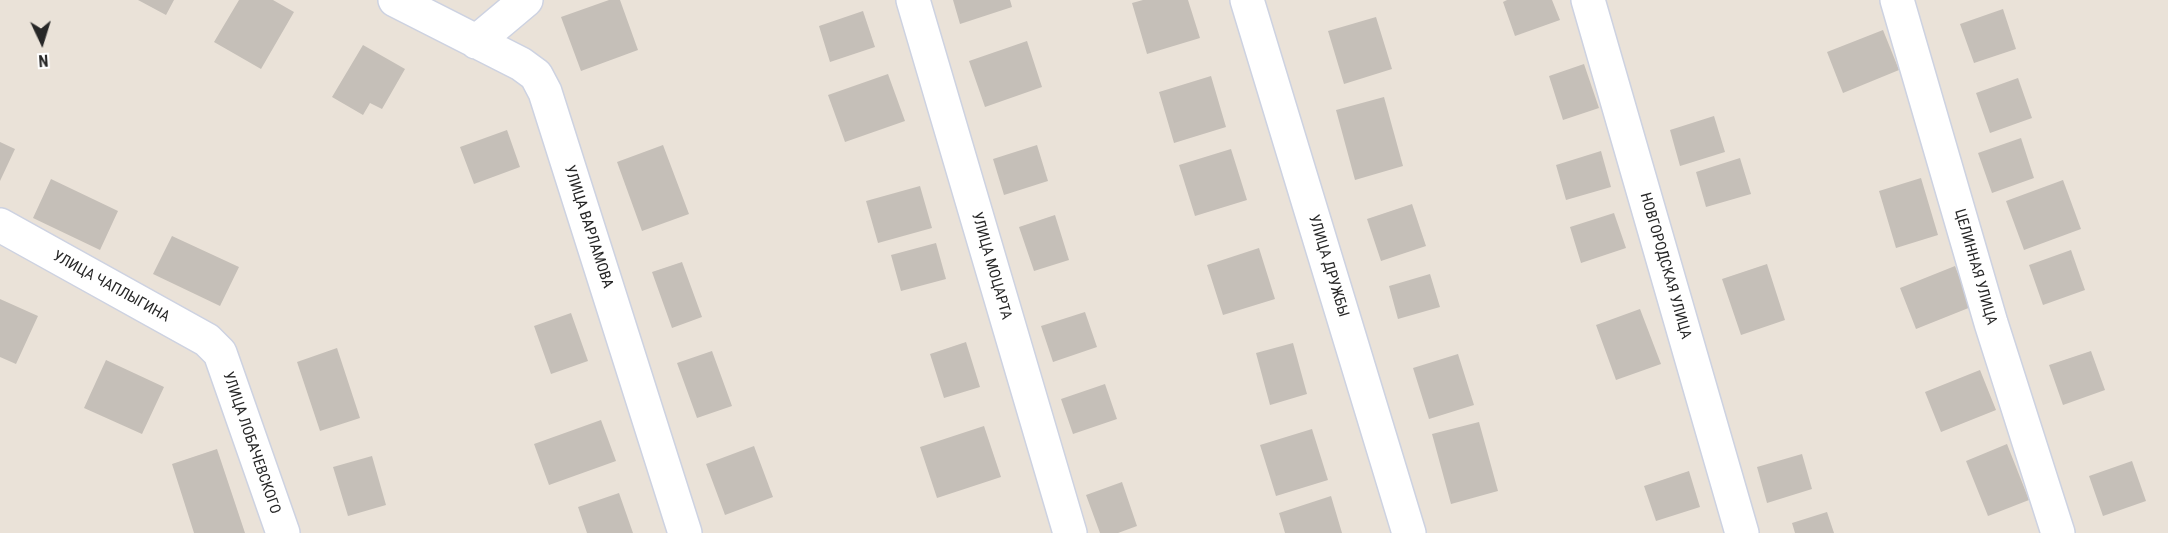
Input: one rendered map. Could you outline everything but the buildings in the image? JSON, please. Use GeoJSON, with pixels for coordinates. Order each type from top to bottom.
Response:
{"type":"FeatureCollection","features":[{"type":"Feature","properties":{"kind":"street","name":"УЛИЦА ВАРЛАМОВА"},"geometry":{"type":"LineString","coordinates":[[395,0],[536,75],[544,92],[685,533]]}},
{"type":"Feature","properties":{"kind":"street"},"geometry":{"type":"LineString","coordinates":[[476,42],[526,0]]}},
{"type":"Feature","properties":{"kind":"street","name":"УЛИЦА МОЦАРТА"},"geometry":{"type":"LineString","coordinates":[[913,0],[1070,533]]}},
{"type":"Feature","properties":{"kind":"street","name":"УЛИЦА ДРУЖБЫ"},"geometry":{"type":"LineString","coordinates":[[1247,0],[1409,533]]}},
{"type":"Feature","properties":{"kind":"street","name":"НОВГОРОДСКАЯ УЛИЦА"},"geometry":{"type":"LineString","coordinates":[[1588,0],[1742,533]]}},
{"type":"Feature","properties":{"kind":"street","name":"ЦЕЛИННАЯ УЛИЦА"},"geometry":{"type":"LineString","coordinates":[[1897,0],[1991,323],[2058,533]]}},
{"type":"Feature","properties":{"kind":"street","name":"УЛИЦА ЧАПЛЫГИНА"},"geometry":{"type":"LineString","coordinates":[[0,225],[207,340],[220,353]]}},
{"type":"Feature","properties":{"kind":"street","name":"УЛИЦА ЛОБАЧЕВСКОГО"},"geometry":{"type":"LineString","coordinates":[[220,353],[283,533]]}}]}
